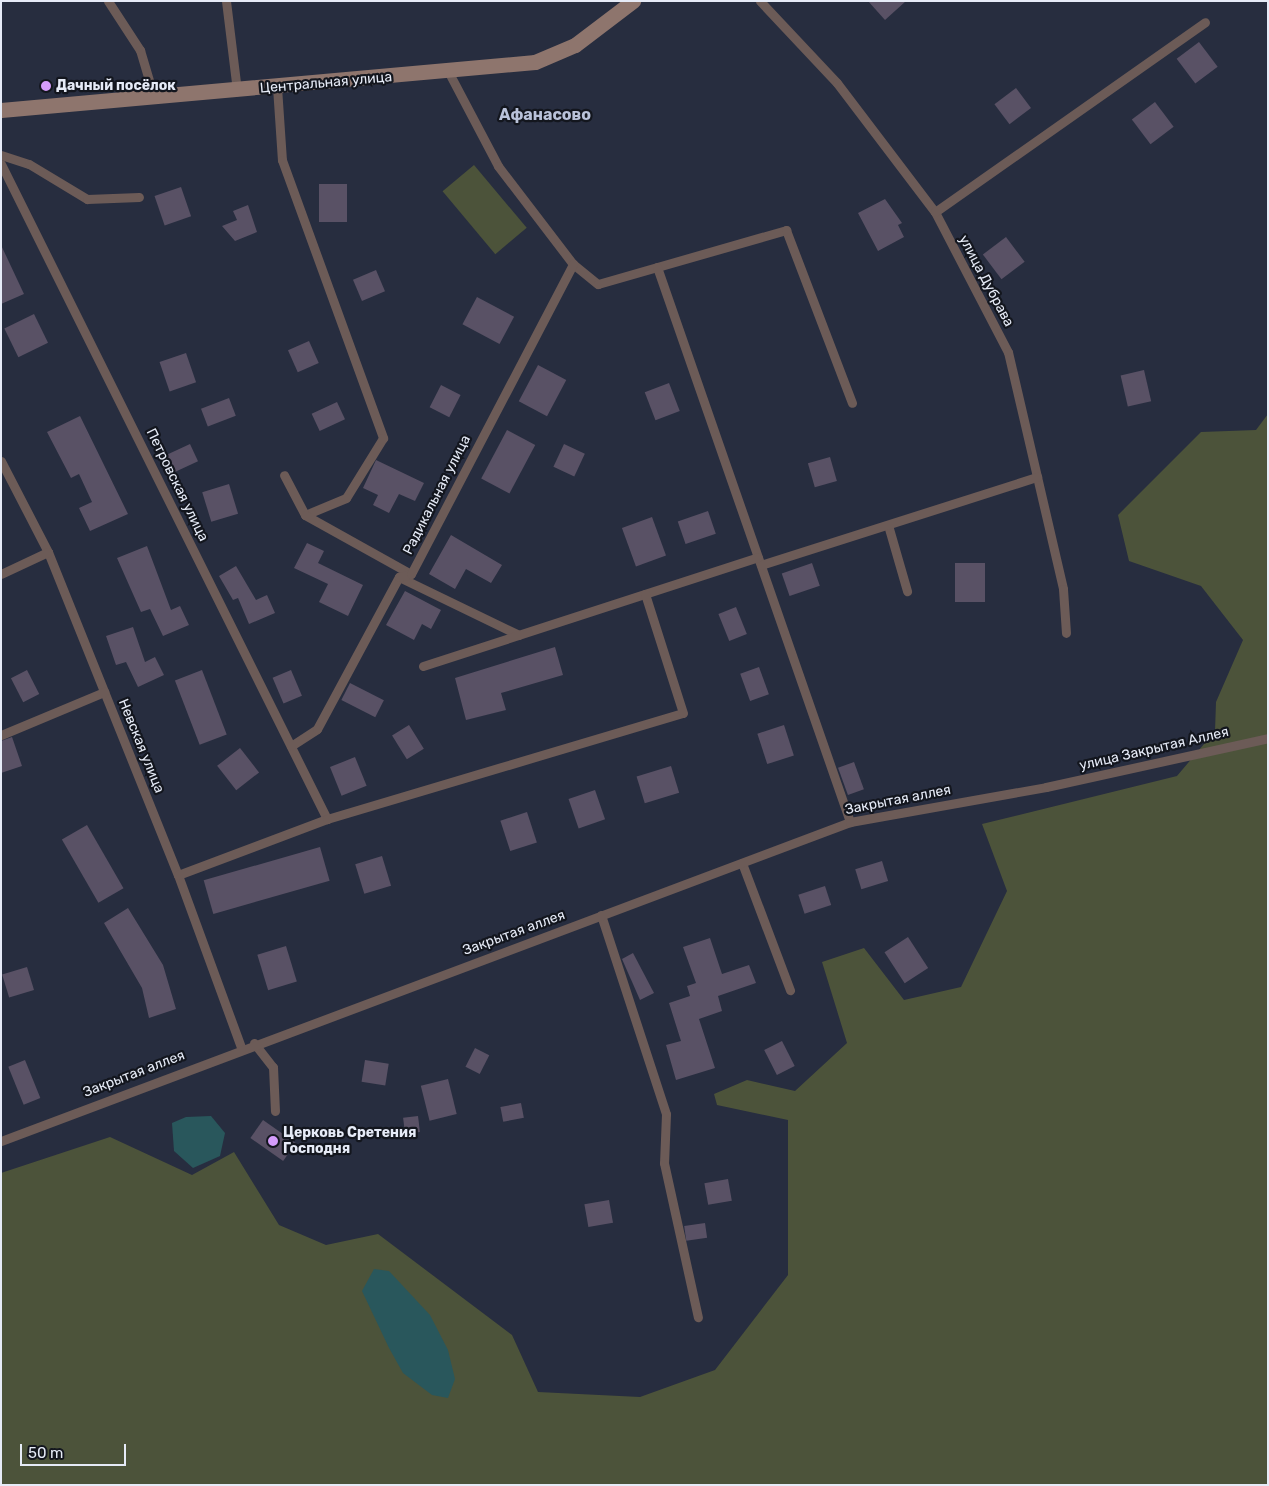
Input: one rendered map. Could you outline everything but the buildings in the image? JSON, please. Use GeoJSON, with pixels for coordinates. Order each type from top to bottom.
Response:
{"type":"FeatureCollection","features":[{"type":"Feature","properties":{"kind":"street","name":"Центральная улица"},"geometry":{"type":"LineString","coordinates":[[1,110],[448,72],[555,56],[632,1]]}},
{"type":"Feature","properties":{"kind":"lane"},"geometry":{"type":"LineString","coordinates":[[108,1],[140,50],[154,97]]}},
{"type":"Feature","properties":{"kind":"lane"},"geometry":{"type":"LineString","coordinates":[[226,1],[236,91]]}},
{"type":"Feature","properties":{"kind":"lane","name":"улица Дубрава"},"geometry":{"type":"LineString","coordinates":[[760,1],[837,83],[935,212],[1008,352],[1063,589],[1066,633]]}},
{"type":"Feature","properties":{"kind":"lane"},"geometry":{"type":"LineString","coordinates":[[935,212],[1205,22]]}},
{"type":"Feature","properties":{"kind":"lane"},"geometry":{"type":"LineString","coordinates":[[448,72],[498,166],[573,264],[598,284],[786,230],[852,403]]}},
{"type":"Feature","properties":{"kind":"lane"},"geometry":{"type":"LineString","coordinates":[[277,88],[282,160],[382,438],[346,498],[305,515]]}},
{"type":"Feature","properties":{"kind":"lane"},"geometry":{"type":"LineString","coordinates":[[1,154],[30,164],[88,199],[139,197]]}},
{"type":"Feature","properties":{"kind":"lane","name":"Петровская улица"},"geometry":{"type":"LineString","coordinates":[[1,164],[327,819]]}},
{"type":"Feature","properties":{"kind":"lane","name":"Радикальная улица"},"geometry":{"type":"LineString","coordinates":[[399,577],[411,574],[573,264]]}},
{"type":"Feature","properties":{"kind":"lane"},"geometry":{"type":"LineString","coordinates":[[657,267],[850,822]]}},
{"type":"Feature","properties":{"kind":"lane","name":"Невская улица"},"geometry":{"type":"LineString","coordinates":[[1,461],[48,552],[178,875],[241,1047]]}},
{"type":"Feature","properties":{"kind":"lane"},"geometry":{"type":"LineString","coordinates":[[284,475],[305,515],[411,574]]}},
{"type":"Feature","properties":{"kind":"lane"},"geometry":{"type":"LineString","coordinates":[[423,666],[645,594],[888,525],[1037,477]]}},
{"type":"Feature","properties":{"kind":"lane"},"geometry":{"type":"LineString","coordinates":[[888,525],[907,591]]}},
{"type":"Feature","properties":{"kind":"lane"},"geometry":{"type":"LineString","coordinates":[[1,574],[48,552]]}},
{"type":"Feature","properties":{"kind":"lane"},"geometry":{"type":"LineString","coordinates":[[291,746],[317,730],[399,577],[519,635]]}},
{"type":"Feature","properties":{"kind":"lane"},"geometry":{"type":"LineString","coordinates":[[178,875],[327,819],[683,713],[645,594]]}},
{"type":"Feature","properties":{"kind":"lane"},"geometry":{"type":"LineString","coordinates":[[1,735],[104,692]]}},
{"type":"Feature","properties":{"kind":"lane","name":"улица Закрытая Аллея"},"geometry":{"type":"LineString","coordinates":[[1046,787],[1268,738]]}},
{"type":"Feature","properties":{"kind":"lane","name":"Закрытая аллея"},"geometry":{"type":"LineString","coordinates":[[1,1141],[241,1047],[850,822],[1046,787]]}},
{"type":"Feature","properties":{"kind":"lane"},"geometry":{"type":"LineString","coordinates":[[742,863],[790,990]]}},
{"type":"Feature","properties":{"kind":"lane"},"geometry":{"type":"LineString","coordinates":[[601,915],[666,1114],[664,1164],[698,1317]]}},
{"type":"Feature","properties":{"kind":"lane"},"geometry":{"type":"LineString","coordinates":[[254,1043],[273,1068],[275,1111]]}},
{"type":"Feature","properties":{"kind":"shaded area"},"geometry":{"type":"Polygon","coordinates":[[[474,165],[527,228],[495,254],[443,191],[474,165]]]}},
{"type":"Feature","properties":{"kind":"shaded area"},"geometry":{"type":"Polygon","coordinates":[[[1268,414],[1268,1485],[1,1485],[1,1173],[110,1137],[192,1175],[234,1152],[279,1225],[326,1245],[378,1234],[512,1335],[538,1392],[640,1397],[715,1370],[788,1275],[788,1120],[717,1105],[714,1094],[747,1080],[795,1091],[847,1043],[822,962],[864,948],[904,1000],[961,987],[1007,891],[982,824],[1177,776],[1215,731],[1216,702],[1243,640],[1201,586],[1129,561],[1118,515],[1201,432],[1256,430],[1268,414]]]}},
{"type":"Feature","properties":{"kind":"shaded area"},"geometry":{"type":"Polygon","coordinates":[[[211,1116],[225,1133],[220,1156],[193,1168],[174,1151],[172,1123],[186,1117],[211,1116]]]}},
{"type":"Feature","properties":{"kind":"shaded area"},"geometry":{"type":"Polygon","coordinates":[[[374,1269],[389,1271],[430,1315],[448,1350],[455,1379],[448,1398],[432,1395],[403,1373],[362,1291],[374,1269]]]}},
{"type":"Feature","properties":{"kind":"place","name":"Дачный посёлок"},"geometry":{"type":"Point","coordinates":[46,86]}},
{"type":"Feature","properties":{"kind":"place","name":"Церковь Сретения Господня"},"geometry":{"type":"Point","coordinates":[273,1141]}},
{"type":"Feature","properties":{"kind":"district","name":"Афанасово"},"geometry":{"type":"Point","coordinates":[545,115]}}]}
